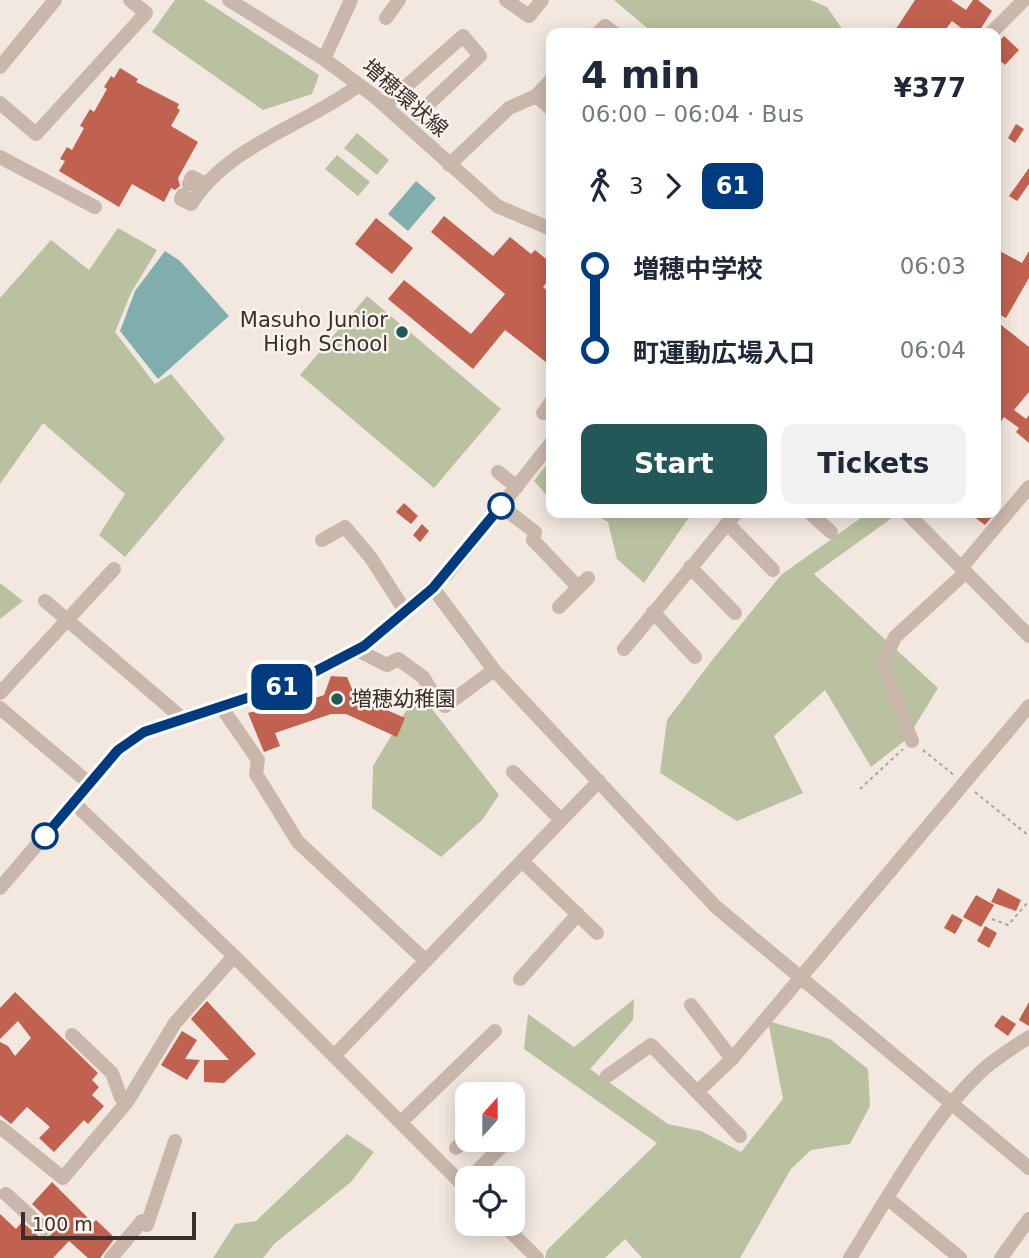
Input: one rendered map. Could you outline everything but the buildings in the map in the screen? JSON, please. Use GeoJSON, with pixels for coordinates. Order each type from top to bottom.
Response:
{"type":"FeatureCollection","features":[{"type":"Feature","properties":{"kind":"street"},"geometry":{"type":"LineString","coordinates":[[0,67],[55,0]]}},
{"type":"Feature","properties":{"kind":"street"},"geometry":{"type":"LineString","coordinates":[[0,103],[36,134],[146,13],[130,0]]}},
{"type":"Feature","properties":{"kind":"street","name":"増穂環状線"},"geometry":{"type":"LineString","coordinates":[[229,0],[324,59],[359,85],[497,206],[546,227]]}},
{"type":"Feature","properties":{"kind":"street"},"geometry":{"type":"LineString","coordinates":[[324,59],[351,0]]}},
{"type":"Feature","properties":{"kind":"street"},"geometry":{"type":"LineString","coordinates":[[386,18],[399,0]]}},
{"type":"Feature","properties":{"kind":"street"},"geometry":{"type":"LineString","coordinates":[[506,0],[529,16],[542,0]]}},
{"type":"Feature","properties":{"kind":"street"},"geometry":{"type":"LineString","coordinates":[[996,28],[1024,0]]}},
{"type":"Feature","properties":{"kind":"street"},"geometry":{"type":"LineString","coordinates":[[385,106],[463,36],[480,56],[418,114]]}},
{"type":"Feature","properties":{"kind":"street"},"geometry":{"type":"LineString","coordinates":[[186,190],[192,177],[205,184],[250,147],[331,107],[359,85]]}},
{"type":"Feature","properties":{"kind":"street"},"geometry":{"type":"LineString","coordinates":[[449,165],[509,108],[536,96],[546,85]]}},
{"type":"Feature","properties":{"kind":"street"},"geometry":{"type":"LineString","coordinates":[[536,96],[546,104]]}},
{"type":"Feature","properties":{"kind":"street"},"geometry":{"type":"LineString","coordinates":[[0,157],[95,207]]}},
{"type":"Feature","properties":{"kind":"street"},"geometry":{"type":"LineString","coordinates":[[0,888],[118,750],[144,732],[295,682],[356,650],[405,611],[433,588],[546,449]]}},
{"type":"Feature","properties":{"kind":"street"},"geometry":{"type":"LineString","coordinates":[[498,472],[517,487]]}},
{"type":"Feature","properties":{"kind":"street"},"geometry":{"type":"LineString","coordinates":[[912,741],[883,663],[895,637],[964,570],[1029,487]]}},
{"type":"Feature","properties":{"kind":"street"},"geometry":{"type":"LineString","coordinates":[[501,506],[535,532],[533,540],[583,582],[559,607]]}},
{"type":"Feature","properties":{"kind":"street"},"geometry":{"type":"LineString","coordinates":[[624,649],[732,518],[773,570]]}},
{"type":"Feature","properties":{"kind":"street"},"geometry":{"type":"LineString","coordinates":[[816,518],[831,532]]}},
{"type":"Feature","properties":{"kind":"street"},"geometry":{"type":"LineString","coordinates":[[912,518],[1029,635]]}},
{"type":"Feature","properties":{"kind":"street"},"geometry":{"type":"LineString","coordinates":[[322,540],[345,527],[371,558],[405,611]]}},
{"type":"Feature","properties":{"kind":"street"},"geometry":{"type":"LineString","coordinates":[[690,567],[735,613]]}},
{"type":"Feature","properties":{"kind":"street"},"geometry":{"type":"LineString","coordinates":[[0,693],[114,569]]}},
{"type":"Feature","properties":{"kind":"street"},"geometry":{"type":"LineString","coordinates":[[433,588],[494,670],[716,907],[951,1106],[1029,1168]]}},
{"type":"Feature","properties":{"kind":"street"},"geometry":{"type":"LineString","coordinates":[[45,601],[182,718]]}},
{"type":"Feature","properties":{"kind":"street"},"geometry":{"type":"LineString","coordinates":[[653,612],[695,657]]}},
{"type":"Feature","properties":{"kind":"street"},"geometry":{"type":"LineString","coordinates":[[356,650],[387,664],[398,659],[423,677],[439,703],[445,706],[494,670]]}},
{"type":"Feature","properties":{"kind":"street"},"geometry":{"type":"LineString","coordinates":[[697,1092],[732,1059],[800,980],[1029,706]]}},
{"type":"Feature","properties":{"kind":"street"},"geometry":{"type":"LineString","coordinates":[[0,708],[90,784]]}},
{"type":"Feature","properties":{"kind":"street"},"geometry":{"type":"LineString","coordinates":[[222,708],[258,760],[256,774],[298,842],[426,961]]}},
{"type":"Feature","properties":{"kind":"street"},"geometry":{"type":"LineString","coordinates":[[513,772],[561,820]]}},
{"type":"Feature","properties":{"kind":"street"},"geometry":{"type":"LineString","coordinates":[[334,1056],[599,781]]}},
{"type":"Feature","properties":{"kind":"street"},"geometry":{"type":"LineString","coordinates":[[74,803],[455,1172]]}},
{"type":"Feature","properties":{"kind":"street"},"geometry":{"type":"LineString","coordinates":[[522,861],[597,933]]}},
{"type":"Feature","properties":{"kind":"street"},"geometry":{"type":"LineString","coordinates":[[520,979],[578,914]]}},
{"type":"Feature","properties":{"kind":"street"},"geometry":{"type":"LineString","coordinates":[[0,1127],[63,1178],[127,1102],[175,1023],[234,956]]}},
{"type":"Feature","properties":{"kind":"street"},"geometry":{"type":"LineString","coordinates":[[691,1005],[732,1059]]}},
{"type":"Feature","properties":{"kind":"street"},"geometry":{"type":"LineString","coordinates":[[401,1122],[495,1031]]}},
{"type":"Feature","properties":{"kind":"street"},"geometry":{"type":"LineString","coordinates":[[72,1035],[112,1073],[121,1098],[127,1102]]}},
{"type":"Feature","properties":{"kind":"street"},"geometry":{"type":"LineString","coordinates":[[850,1258],[887,1198],[951,1106],[985,1068],[1029,1037]]}},
{"type":"Feature","properties":{"kind":"street"},"geometry":{"type":"LineString","coordinates":[[607,1076],[651,1045],[740,1136]]}},
{"type":"Feature","properties":{"kind":"street"},"geometry":{"type":"LineString","coordinates":[[111,1258],[144,1223],[174,1141]]}},
{"type":"Feature","properties":{"kind":"street"},"geometry":{"type":"LineString","coordinates":[[483,1166],[496,1152]]}},
{"type":"Feature","properties":{"kind":"street"},"geometry":{"type":"LineString","coordinates":[[6,1194],[44,1228]]}},
{"type":"Feature","properties":{"kind":"street"},"geometry":{"type":"LineString","coordinates":[[887,1198],[960,1258]]}},
{"type":"Feature","properties":{"kind":"street"},"geometry":{"type":"LineString","coordinates":[[1001,1258],[1029,1219]]}},
{"type":"Feature","properties":{"kind":"street"},"geometry":{"type":"LineString","coordinates":[[515,1236],[537,1258]]}},
{"type":"Feature","properties":{"kind":"path"},"geometry":{"type":"LineString","coordinates":[[860,789],[912,741],[1029,836]]}},
{"type":"Feature","properties":{"kind":"path"},"geometry":{"type":"LineString","coordinates":[[992,919],[1008,925],[1029,901]]}},
{"type":"Feature","properties":{"kind":"green space"},"geometry":{"type":"Polygon","coordinates":[[[175,0],[204,0],[319,75],[312,94],[263,110],[152,32],[175,0]]]}},
{"type":"Feature","properties":{"kind":"green space"},"geometry":{"type":"Polygon","coordinates":[[[614,0],[810,0],[827,7],[842,28],[647,28],[614,0]]]}},
{"type":"Feature","properties":{"kind":"green space"},"geometry":{"type":"Polygon","coordinates":[[[357,133],[389,160],[377,175],[344,148],[357,133]]]}},
{"type":"Feature","properties":{"kind":"green space"},"geometry":{"type":"Polygon","coordinates":[[[337,155],[370,182],[358,196],[325,169],[337,155]]]}},
{"type":"Feature","properties":{"kind":"green space"},"geometry":{"type":"Polygon","coordinates":[[[118,228],[157,250],[131,293],[115,332],[155,384],[171,374],[225,439],[125,557],[99,535],[125,494],[43,423],[0,484],[0,298],[51,240],[89,270],[118,228]]]}},
{"type":"Feature","properties":{"kind":"green space"},"geometry":{"type":"Polygon","coordinates":[[[367,296],[501,409],[434,488],[300,375],[367,296]]]}},
{"type":"Feature","properties":{"kind":"green space"},"geometry":{"type":"Polygon","coordinates":[[[546,465],[546,494],[534,481],[546,465]]]}},
{"type":"Feature","properties":{"kind":"green space"},"geometry":{"type":"Polygon","coordinates":[[[601,518],[689,518],[644,583],[617,559],[608,522],[601,518]]]}},
{"type":"Feature","properties":{"kind":"green space"},"geometry":{"type":"Polygon","coordinates":[[[861,518],[892,518],[814,574],[938,688],[907,739],[871,767],[825,690],[774,736],[803,793],[737,821],[660,773],[667,720],[781,575],[861,518]]]}},
{"type":"Feature","properties":{"kind":"green space"},"geometry":{"type":"Polygon","coordinates":[[[0,583],[23,601],[0,619],[0,583]]]}},
{"type":"Feature","properties":{"kind":"green space"},"geometry":{"type":"Polygon","coordinates":[[[418,691],[499,795],[482,820],[441,857],[372,808],[373,766],[418,691]]]}},
{"type":"Feature","properties":{"kind":"green space"},"geometry":{"type":"Polygon","coordinates":[[[634,999],[633,1020],[590,1069],[668,1124],[701,1131],[741,1152],[783,1099],[768,1021],[830,1039],[868,1069],[870,1106],[850,1144],[811,1150],[791,1169],[740,1258],[642,1258],[625,1239],[605,1258],[545,1258],[547,1250],[657,1143],[524,1049],[528,1014],[574,1047],[634,999]]]}},
{"type":"Feature","properties":{"kind":"green space"},"geometry":{"type":"Polygon","coordinates":[[[347,1134],[374,1152],[351,1182],[274,1244],[263,1258],[213,1258],[235,1224],[256,1221],[347,1134]]]}},
{"type":"Feature","properties":{"kind":"water"},"geometry":{"type":"Polygon","coordinates":[[[416,181],[436,198],[408,231],[388,214],[416,181]]]}},
{"type":"Feature","properties":{"kind":"water"},"geometry":{"type":"Polygon","coordinates":[[[165,251],[180,261],[229,316],[158,379],[120,331],[135,291],[165,251]]]}},
{"type":"Feature","properties":{"kind":"bus line","name":"61"},"geometry":{"type":"LineString","coordinates":[[45,836],[118,750],[144,732],[295,682],[364,646],[433,588],[501,506]]}},
{"type":"Feature","properties":{"kind":"place","name":"Masuho Junior High School"},"geometry":{"type":"Point","coordinates":[402,332]}},
{"type":"Feature","properties":{"kind":"place","name":"増穂幼稚園"},"geometry":{"type":"Point","coordinates":[337,699]}}]}
